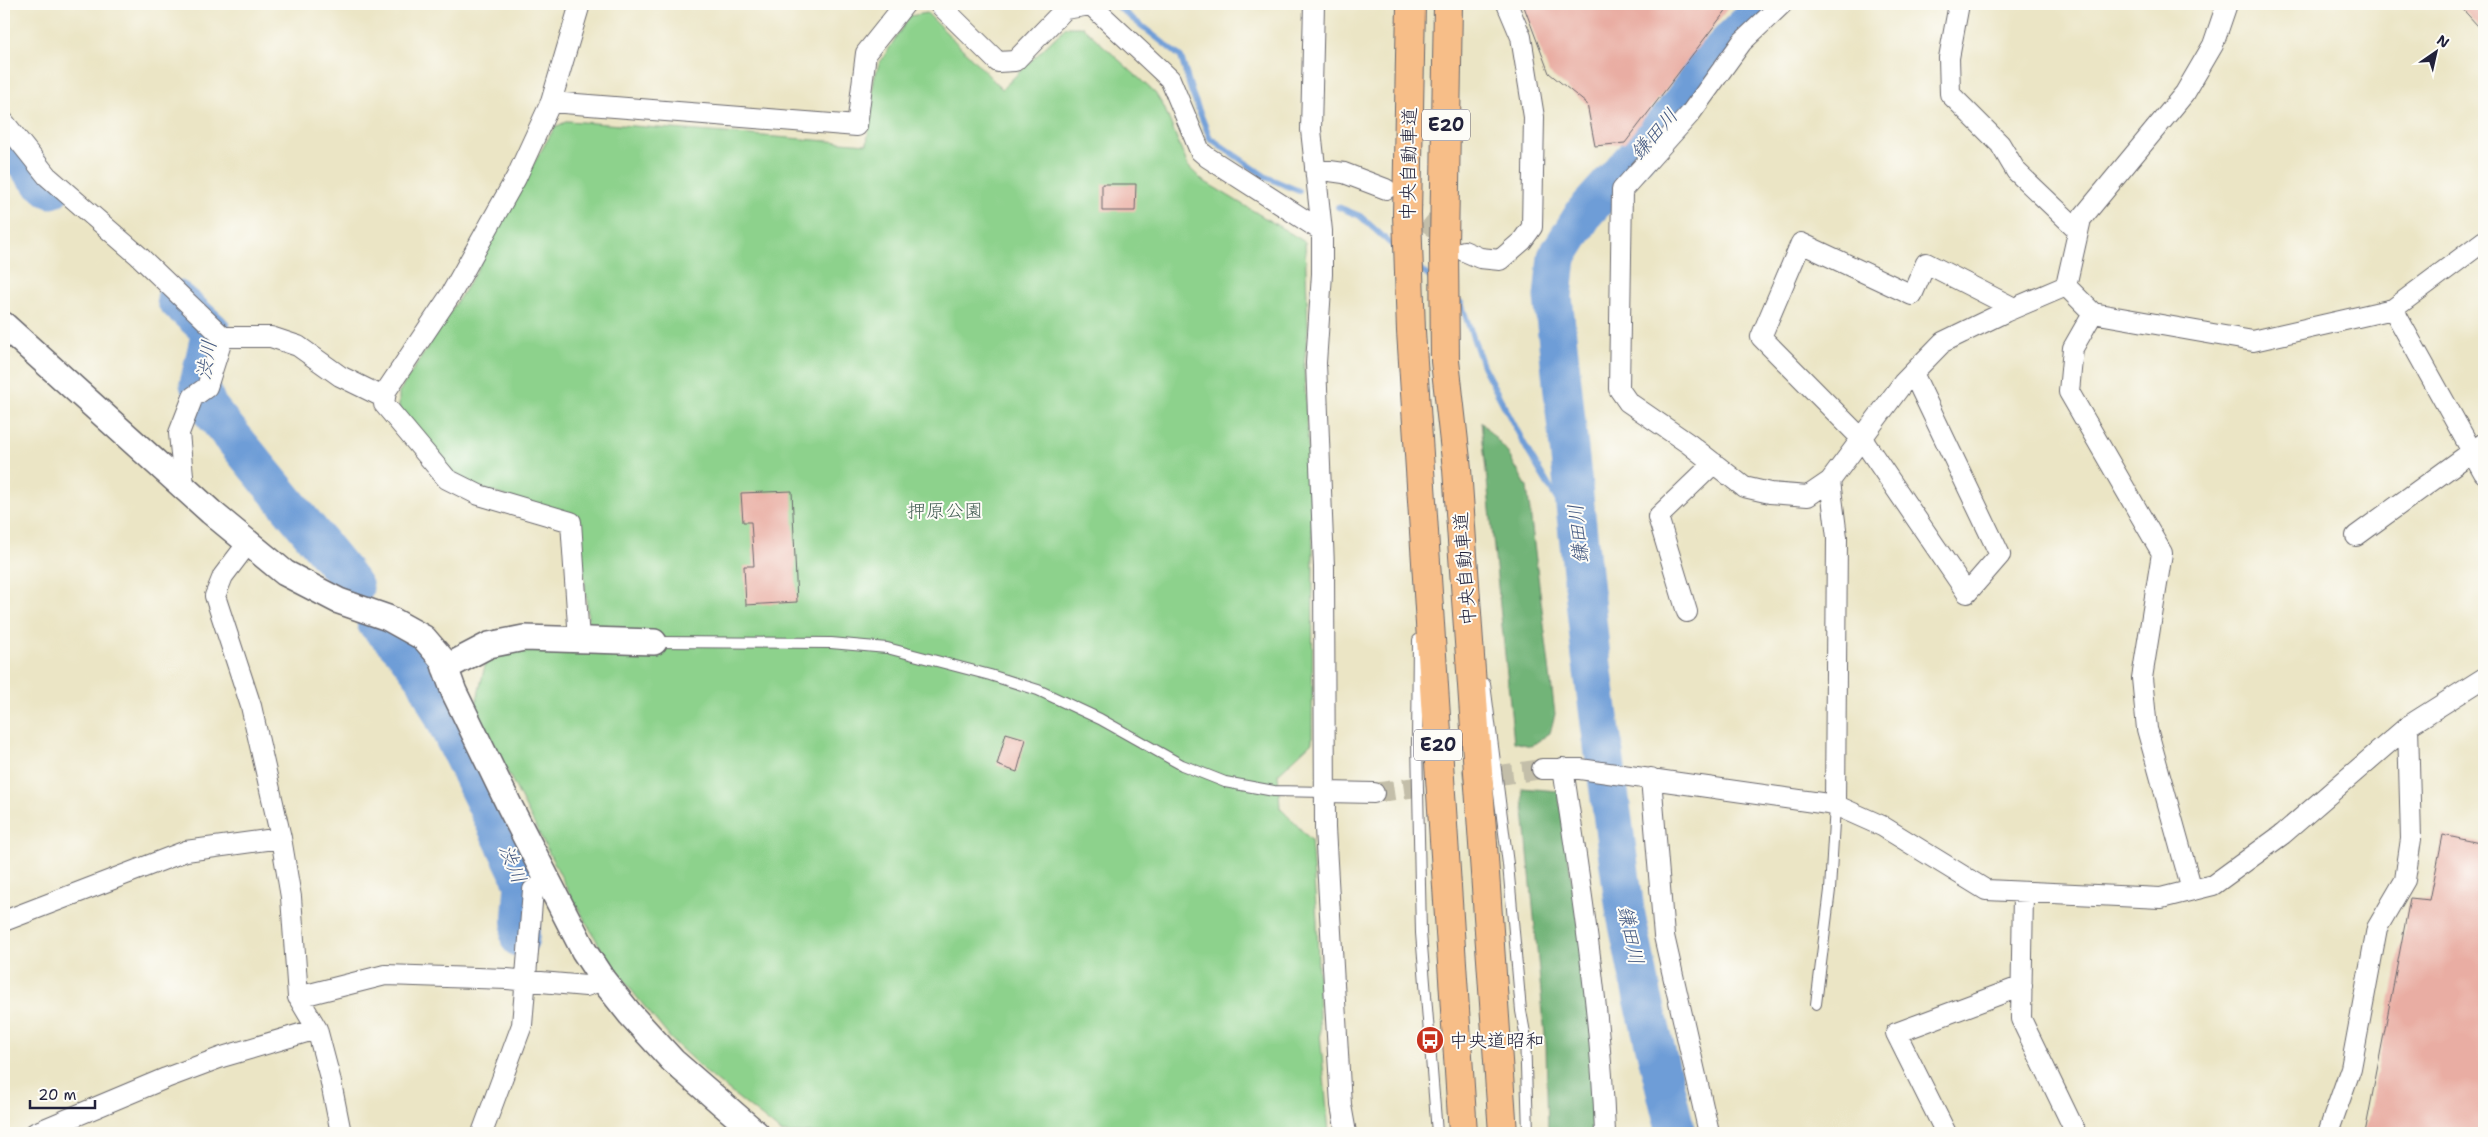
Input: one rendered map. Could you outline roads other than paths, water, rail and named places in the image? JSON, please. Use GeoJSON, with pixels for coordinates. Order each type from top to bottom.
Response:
{"type":"FeatureCollection","features":[{"type":"Feature","properties":{"kind":"highway","name":"中央自動車道"},"geometry":{"type":"LineString","coordinates":[[1411,4],[1407,214],[1413,357],[1422,472],[1463,1133]]}},
{"type":"Feature","properties":{"kind":"highway","name":"中央自動車道"},"geometry":{"type":"LineString","coordinates":[[1448,4],[1454,249],[1447,380],[1457,469],[1503,1133]]}},
{"type":"Feature","properties":{"kind":"street"},"geometry":{"type":"LineString","coordinates":[[579,640],[571,522],[479,495],[446,479],[384,404],[386,391],[451,294],[516,178],[551,102],[580,4]]}},
{"type":"Feature","properties":{"kind":"street"},"geometry":{"type":"LineString","coordinates":[[551,102],[857,126],[866,53],[905,4]]}},
{"type":"Feature","properties":{"kind":"street"},"geometry":{"type":"LineString","coordinates":[[939,4],[998,62],[1015,61],[1065,9],[1091,5],[1170,79],[1200,150],[1207,157],[1322,231]]}},
{"type":"Feature","properties":{"kind":"street"},"geometry":{"type":"LineString","coordinates":[[1314,4],[1311,130],[1322,231],[1322,274],[1316,363],[1324,567],[1325,828],[1341,1105],[1346,1133]]}},
{"type":"Feature","properties":{"kind":"street"},"geometry":{"type":"LineString","coordinates":[[1454,249],[1480,258],[1500,260],[1522,241],[1532,227],[1534,117],[1521,37],[1507,4]]}},
{"type":"Feature","properties":{"kind":"street"},"geometry":{"type":"LineString","coordinates":[[1782,4],[1742,42],[1690,114],[1622,190],[1619,389],[1628,402],[1714,463],[1744,487],[1770,493],[1808,496],[1830,481],[1912,373],[1943,342],[2014,308],[2066,286]]}},
{"type":"Feature","properties":{"kind":"street"},"geometry":{"type":"LineString","coordinates":[[1958,4],[1949,58],[1950,94],[2000,144],[2016,171],[2078,230]]}},
{"type":"Feature","properties":{"kind":"street"},"geometry":{"type":"LineString","coordinates":[[2066,286],[2080,219],[2184,93],[2213,45],[2228,4]]}},
{"type":"Feature","properties":{"kind":"street"},"geometry":{"type":"LineString","coordinates":[[4,122],[47,176],[138,256],[223,337],[271,337],[298,346],[340,376],[385,398]]}},
{"type":"Feature","properties":{"kind":"street"},"geometry":{"type":"LineString","coordinates":[[1315,169],[1344,173],[1386,189]]}},
{"type":"Feature","properties":{"kind":"street"},"geometry":{"type":"LineString","coordinates":[[2066,286],[2093,313],[2253,341],[2393,309],[2484,240]]}},
{"type":"Feature","properties":{"kind":"street"},"geometry":{"type":"LineString","coordinates":[[1912,373],[2000,555],[1967,593],[1862,439],[1762,337],[1801,243],[1912,295],[1926,263],[2014,308]]}},
{"type":"Feature","properties":{"kind":"street"},"geometry":{"type":"LineString","coordinates":[[2393,309],[2478,448],[2484,473]]}},
{"type":"Feature","properties":{"kind":"street"},"geometry":{"type":"LineString","coordinates":[[2093,313],[2073,348],[2069,392],[2162,553],[2142,678],[2147,728],[2192,890]]}},
{"type":"Feature","properties":{"kind":"street"},"geometry":{"type":"LineString","coordinates":[[4,325],[99,413],[285,573],[339,601],[388,618],[424,638],[442,659],[458,701],[584,951],[603,980],[630,1014],[674,1061],[745,1130]]}},
{"type":"Feature","properties":{"kind":"street"},"geometry":{"type":"LineString","coordinates":[[184,486],[179,433],[200,392],[223,337]]}},
{"type":"Feature","properties":{"kind":"street"},"geometry":{"type":"LineString","coordinates":[[2356,536],[2478,448]]}},
{"type":"Feature","properties":{"kind":"street"},"geometry":{"type":"LineString","coordinates":[[1687,612],[1658,517],[1714,463]]}},
{"type":"Feature","properties":{"kind":"street"},"geometry":{"type":"LineString","coordinates":[[1830,481],[1837,537],[1835,805]]}},
{"type":"Feature","properties":{"kind":"street"},"geometry":{"type":"LineString","coordinates":[[248,543],[223,576],[215,596],[251,706],[281,838],[291,897],[298,997],[318,1029],[341,1133]]}},
{"type":"Feature","properties":{"kind":"street"},"geometry":{"type":"LineString","coordinates":[[446,668],[489,645],[524,638],[654,642]]}},
{"type":"Feature","properties":{"kind":"street"},"geometry":{"type":"LineString","coordinates":[[1542,768],[1572,768],[1835,805],[1882,826],[1986,890],[2161,898],[2213,885],[2283,834],[2408,726],[2484,678]]}},
{"type":"Feature","properties":{"kind":"street"},"geometry":{"type":"LineString","coordinates":[[2328,1133],[2351,1068],[2377,928],[2404,880],[2411,839],[2408,726]]}},
{"type":"Feature","properties":{"kind":"street"},"geometry":{"type":"LineString","coordinates":[[1572,768],[1603,1070],[1605,1133]]}},
{"type":"Feature","properties":{"kind":"street"},"geometry":{"type":"LineString","coordinates":[[1645,778],[1664,936],[1709,1133]]}},
{"type":"Feature","properties":{"kind":"street"},"geometry":{"type":"LineString","coordinates":[[1326,792],[1374,793]]}},
{"type":"Feature","properties":{"kind":"street"},"geometry":{"type":"LineString","coordinates":[[4,921],[186,851],[281,838]]}},
{"type":"Feature","properties":{"kind":"street"},"geometry":{"type":"LineString","coordinates":[[482,1133],[522,1025],[519,981],[533,890],[548,881]]}},
{"type":"Feature","properties":{"kind":"street"},"geometry":{"type":"LineString","coordinates":[[2023,893],[2021,1018],[2076,1133]]}},
{"type":"Feature","properties":{"kind":"street"},"geometry":{"type":"LineString","coordinates":[[298,997],[385,975],[586,986],[603,980]]}},
{"type":"Feature","properties":{"kind":"street"},"geometry":{"type":"LineString","coordinates":[[1946,1133],[1896,1033],[2022,986]]}},
{"type":"Feature","properties":{"kind":"street"},"geometry":{"type":"LineString","coordinates":[[35,1133],[203,1064],[318,1029]]}},
{"type":"Feature","properties":{"kind":"lane"},"geometry":{"type":"LineString","coordinates":[[1457,469],[1480,647]]}},
{"type":"Feature","properties":{"kind":"lane"},"geometry":{"type":"LineString","coordinates":[[1422,472],[1416,742],[1421,933],[1437,1133]]}},
{"type":"Feature","properties":{"kind":"lane"},"geometry":{"type":"LineString","coordinates":[[654,642],[831,643],[887,648],[990,674],[1038,690],[1100,720],[1182,765],[1225,782],[1274,791],[1326,792]]}},
{"type":"Feature","properties":{"kind":"lane"},"geometry":{"type":"LineString","coordinates":[[1484,677],[1508,864],[1521,1011],[1525,1033],[1528,1133]]}},
{"type":"Feature","properties":{"kind":"lane"},"geometry":{"type":"LineString","coordinates":[[1816,1004],[1830,890],[1835,805]]}},
{"type":"Feature","properties":{"kind":"waterway"},"geometry":{"type":"LineString","coordinates":[[1114,4],[1181,57],[1192,93],[1210,138],[1266,177],[1299,191]]}},
{"type":"Feature","properties":{"kind":"waterway","name":"鎌田川"},"geometry":{"type":"LineString","coordinates":[[1676,1133],[1643,998],[1625,910],[1591,657],[1553,297],[1557,257],[1585,212],[1673,115],[1712,60],[1767,4]]}},
{"type":"Feature","properties":{"kind":"waterway","name":"渋川"},"geometry":{"type":"LineString","coordinates":[[4,139],[39,179],[51,189]]}},
{"type":"Feature","properties":{"kind":"waterway"},"geometry":{"type":"LineString","coordinates":[[1338,207],[1360,216],[1401,253]]}},
{"type":"Feature","properties":{"kind":"waterway"},"geometry":{"type":"LineString","coordinates":[[1416,266],[1437,283]]}},
{"type":"Feature","properties":{"kind":"waterway"},"geometry":{"type":"LineString","coordinates":[[1453,296],[1461,303],[1483,366],[1529,453],[1576,531]]}},
{"type":"Feature","properties":{"kind":"waterway","name":"渋川"},"geometry":{"type":"LineString","coordinates":[[176,299],[211,331],[199,384],[208,407],[344,573],[354,588]]}},
{"type":"Feature","properties":{"kind":"waterway","name":"渋川"},"geometry":{"type":"LineString","coordinates":[[376,622],[402,648],[425,678],[524,883],[520,938]]}},
{"type":"Feature","properties":{"kind":"tunnel"},"geometry":{"type":"LineString","coordinates":[[1401,201],[1452,242]]}},
{"type":"Feature","properties":{"kind":"tunnel"},"geometry":{"type":"LineString","coordinates":[[1374,793],[1542,769]]}},
{"type":"Feature","properties":{"kind":"place","name":"中央道昭和"},"geometry":{"type":"Point","coordinates":[1430,1040]}},
{"type":"Feature","properties":{"kind":"park label","name":"押原公園"},"geometry":{"type":"Point","coordinates":[945,510]}}]}
